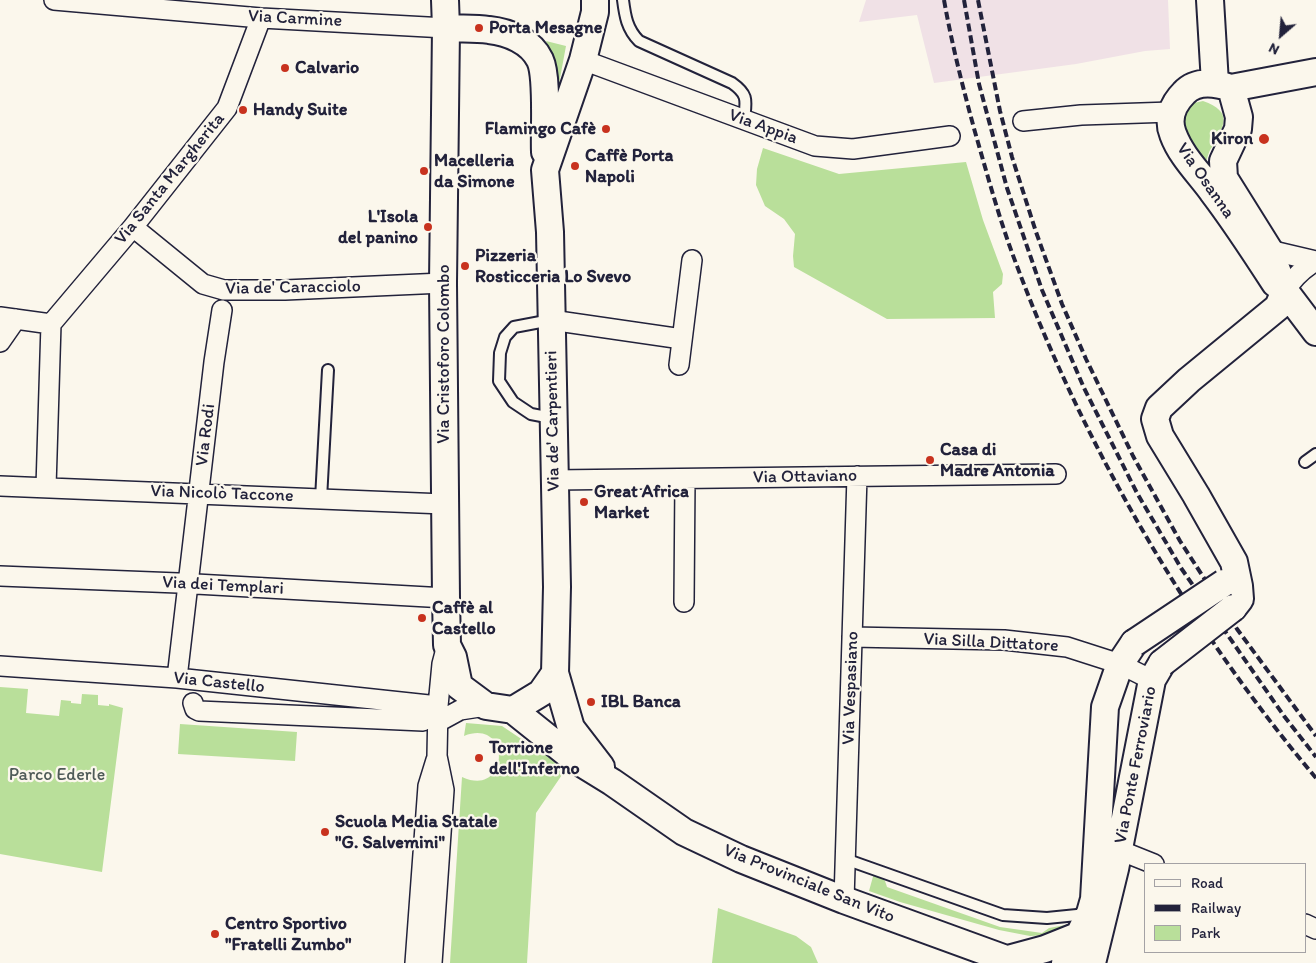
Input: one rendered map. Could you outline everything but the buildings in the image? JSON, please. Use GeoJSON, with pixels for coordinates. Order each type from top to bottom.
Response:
{"type":"FeatureCollection","features":[{"type":"Feature","properties":{"kind":"street","name":"Via Carmine"},"geometry":{"type":"LineString","coordinates":[[54,0],[144,4],[262,18],[446,28]]}},
{"type":"Feature","properties":{"kind":"street","name":"Via Cristoforo Colombo"},"geometry":{"type":"LineString","coordinates":[[437,756],[433,716],[447,645],[443,284],[445,0]]}},
{"type":"Feature","properties":{"kind":"street","name":"Via de' Carpentieri"},"geometry":{"type":"LineString","coordinates":[[545,170],[580,71],[595,12],[595,0]]}},
{"type":"Feature","properties":{"kind":"street","name":"Via Osanna"},"geometry":{"type":"LineString","coordinates":[[1210,0],[1223,86],[1239,117],[1238,129],[1223,161],[1224,178],[1269,250],[1285,291]]}},
{"type":"Feature","properties":{"kind":"street","name":"Via Santa Margherita"},"geometry":{"type":"LineString","coordinates":[[52,324],[133,227],[227,108],[262,18]]}},
{"type":"Feature","properties":{"kind":"street","name":"Via de' Carpentieri"},"geometry":{"type":"LineString","coordinates":[[446,28],[490,30],[516,36],[540,59],[544,74],[545,170],[550,232],[552,320],[556,587],[555,673]]}},
{"type":"Feature","properties":{"kind":"street","name":"Via Appia"},"geometry":{"type":"LineString","coordinates":[[580,71],[744,120],[815,146],[853,149],[950,136]]}},
{"type":"Feature","properties":{"kind":"street"},"geometry":{"type":"LineString","coordinates":[[1023,121],[1081,115],[1171,112],[1176,102],[1186,90],[1201,84],[1223,86],[1316,72]]}},
{"type":"Feature","properties":{"kind":"street","name":"Via Osanna"},"geometry":{"type":"LineString","coordinates":[[1171,112],[1172,133],[1181,151],[1213,192],[1276,283],[1285,291],[1316,332]]}},
{"type":"Feature","properties":{"kind":"street","name":"Via de' Caracciolo"},"geometry":{"type":"LineString","coordinates":[[133,227],[203,284],[224,290],[285,290],[443,284]]}},
{"type":"Feature","properties":{"kind":"street"},"geometry":{"type":"LineString","coordinates":[[1269,250],[1316,261]]}},
{"type":"Feature","properties":{"kind":"street"},"geometry":{"type":"LineString","coordinates":[[679,365],[692,260]]}},
{"type":"Feature","properties":{"kind":"street"},"geometry":{"type":"LineString","coordinates":[[1285,291],[1294,277],[1316,261]]}},
{"type":"Feature","properties":{"kind":"street","name":"Via Ponte Ferroviario"},"geometry":{"type":"LineString","coordinates":[[1092,963],[1154,683],[1233,608],[1240,599],[1230,578],[1234,562],[1160,436],[1155,419],[1159,408],[1189,380],[1278,307],[1285,291]]}},
{"type":"Feature","properties":{"kind":"street","name":"Via Rodi"},"geometry":{"type":"LineString","coordinates":[[177,678],[198,493],[222,310]]}},
{"type":"Feature","properties":{"kind":"street"},"geometry":{"type":"LineString","coordinates":[[0,342],[8,318],[52,324],[46,487]]}},
{"type":"Feature","properties":{"kind":"street"},"geometry":{"type":"LineString","coordinates":[[552,320],[682,339]]}},
{"type":"Feature","properties":{"kind":"street","name":"Via Ottaviano"},"geometry":{"type":"LineString","coordinates":[[554,480],[1056,474]]}},
{"type":"Feature","properties":{"kind":"street","name":"Via Vespasiano"},"geometry":{"type":"LineString","coordinates":[[844,900],[857,476]]}},
{"type":"Feature","properties":{"kind":"street"},"geometry":{"type":"LineString","coordinates":[[684,602],[685,479]]}},
{"type":"Feature","properties":{"kind":"street","name":"Via Nicolò Taccone"},"geometry":{"type":"LineString","coordinates":[[0,486],[444,504]]}},
{"type":"Feature","properties":{"kind":"street","name":"Via dei Templari"},"geometry":{"type":"LineString","coordinates":[[0,576],[446,598]]}},
{"type":"Feature","properties":{"kind":"street"},"geometry":{"type":"LineString","coordinates":[[1127,653],[1230,578]]}},
{"type":"Feature","properties":{"kind":"street","name":"Via Silla Dittatore"},"geometry":{"type":"LineString","coordinates":[[852,637],[1013,641],[1127,653],[1154,683]]}},
{"type":"Feature","properties":{"kind":"street"},"geometry":{"type":"LineString","coordinates":[[447,645],[453,657],[459,686],[486,706]]}},
{"type":"Feature","properties":{"kind":"street","name":"Via Ponte Ferroviario"},"geometry":{"type":"LineString","coordinates":[[1065,963],[1085,924],[1094,899],[1105,707],[1127,653]]}},
{"type":"Feature","properties":{"kind":"street","name":"Via Castello"},"geometry":{"type":"LineString","coordinates":[[0,666],[177,678],[433,716]]}},
{"type":"Feature","properties":{"kind":"street"},"geometry":{"type":"LineString","coordinates":[[513,710],[541,693],[555,673]]}},
{"type":"Feature","properties":{"kind":"street","name":"Via Provinciale San Vito"},"geometry":{"type":"LineString","coordinates":[[555,673],[571,728],[612,782]]}},
{"type":"Feature","properties":{"kind":"street"},"geometry":{"type":"LineString","coordinates":[[1108,698],[1120,694],[1129,694],[1154,683]]}},
{"type":"Feature","properties":{"kind":"street"},"geometry":{"type":"LineString","coordinates":[[193,703],[195,709],[199,711],[433,716],[486,706]]}},
{"type":"Feature","properties":{"kind":"street","name":"Via Provinciale San Vito"},"geometry":{"type":"LineString","coordinates":[[486,706],[513,710],[574,758],[684,832],[741,859],[844,900],[1012,961]]}},
{"type":"Feature","properties":{"kind":"street"},"geometry":{"type":"LineString","coordinates":[[415,963],[428,786],[437,756]]}},
{"type":"Feature","properties":{"kind":"street"},"geometry":{"type":"LineString","coordinates":[[432,963],[444,790],[437,756]]}},
{"type":"Feature","properties":{"kind":"street"},"geometry":{"type":"LineString","coordinates":[[1118,850],[1151,863]]}},
{"type":"Feature","properties":{"kind":"street"},"geometry":{"type":"LineString","coordinates":[[1012,961],[1045,949],[1085,924]]}},
{"type":"Feature","properties":{"kind":"lane"},"geometry":{"type":"LineString","coordinates":[[623,0],[625,16],[631,32],[639,41],[732,83],[742,90],[746,102],[744,120]]}},
{"type":"Feature","properties":{"kind":"lane"},"geometry":{"type":"LineString","coordinates":[[552,320],[514,328],[505,337],[500,353],[499,381],[513,402],[531,414],[553,418]]}},
{"type":"Feature","properties":{"kind":"lane"},"geometry":{"type":"LineString","coordinates":[[321,498],[328,370]]}},
{"type":"Feature","properties":{"kind":"lane"},"geometry":{"type":"LineString","coordinates":[[1305,462],[1316,454]]}},
{"type":"Feature","properties":{"kind":"lane"},"geometry":{"type":"LineString","coordinates":[[845,859],[1004,915],[1047,918],[1085,924]]}},
{"type":"Feature","properties":{"kind":"shaded area"},"geometry":{"type":"Polygon","coordinates":[[[866,0],[1168,0],[1170,49],[1145,51],[1076,64],[934,83],[917,15],[859,22],[866,0]]]}},
{"type":"Feature","properties":{"kind":"green space"},"geometry":{"type":"Polygon","coordinates":[[[546,41],[566,46],[555,105],[554,63],[546,41]]]}},
{"type":"Feature","properties":{"kind":"green space"},"geometry":{"type":"Polygon","coordinates":[[[1203,101],[1219,110],[1224,120],[1205,166],[1182,134],[1183,115],[1194,103],[1203,101]]]}},
{"type":"Feature","properties":{"kind":"green space"},"geometry":{"type":"Polygon","coordinates":[[[763,148],[839,174],[966,162],[983,220],[1003,274],[1002,284],[993,292],[995,318],[887,319],[794,267],[795,234],[784,219],[765,206],[756,185],[757,169],[763,148]]]}},
{"type":"Feature","properties":{"kind":"green space","name":"Parco Ederle"},"geometry":{"type":"Polygon","coordinates":[[[0,687],[28,689],[26,713],[59,716],[61,700],[81,704],[82,694],[98,695],[98,705],[109,706],[109,704],[123,708],[102,872],[0,854],[0,687]]]}},
{"type":"Feature","properties":{"kind":"green space"},"geometry":{"type":"Polygon","coordinates":[[[466,723],[502,726],[566,769],[536,813],[527,963],[450,963],[462,777],[478,781],[489,777],[496,769],[499,758],[497,746],[491,737],[480,733],[464,736],[466,723]]]}},
{"type":"Feature","properties":{"kind":"green space"},"geometry":{"type":"Polygon","coordinates":[[[180,724],[297,732],[295,761],[178,754],[180,724]]]}},
{"type":"Feature","properties":{"kind":"green space"},"geometry":{"type":"Polygon","coordinates":[[[874,873],[883,878],[887,887],[1000,927],[1042,933],[1049,928],[1071,924],[1065,934],[1030,936],[999,930],[900,902],[869,891],[874,873]]]}},
{"type":"Feature","properties":{"kind":"green space"},"geometry":{"type":"Polygon","coordinates":[[[718,908],[796,936],[811,947],[818,963],[712,963],[718,908]]]}},
{"type":"Feature","properties":{"kind":"railway"},"geometry":{"type":"LineString","coordinates":[[944,0],[966,99],[1005,233],[1044,334],[1075,402],[1145,535],[1184,599],[1270,721],[1316,778]]}},
{"type":"Feature","properties":{"kind":"railway"},"geometry":{"type":"LineString","coordinates":[[964,0],[979,84],[1007,188],[1042,290],[1084,388],[1137,493],[1181,568],[1284,716],[1316,757]]}},
{"type":"Feature","properties":{"kind":"railway"},"geometry":{"type":"LineString","coordinates":[[978,0],[1000,111],[1012,157],[1062,304],[1086,359],[1133,456],[1180,541],[1237,629],[1316,736]]}},
{"type":"Feature","properties":{"kind":"place","name":"Porta Mesagne"},"geometry":{"type":"Point","coordinates":[479,28]}},
{"type":"Feature","properties":{"kind":"place","name":"Calvario"},"geometry":{"type":"Point","coordinates":[285,68]}},
{"type":"Feature","properties":{"kind":"place","name":"Handy Suite"},"geometry":{"type":"Point","coordinates":[243,110]}},
{"type":"Feature","properties":{"kind":"place","name":"Flamingo Cafè"},"geometry":{"type":"Point","coordinates":[606,129]}},
{"type":"Feature","properties":{"kind":"place","name":"Kiron"},"geometry":{"type":"Point","coordinates":[1264,139]}},
{"type":"Feature","properties":{"kind":"place","name":"Caffè Porta Napoli"},"geometry":{"type":"Point","coordinates":[575,166]}},
{"type":"Feature","properties":{"kind":"place","name":"Macelleria da Simone"},"geometry":{"type":"Point","coordinates":[424,171]}},
{"type":"Feature","properties":{"kind":"place","name":"L'Isola del panino"},"geometry":{"type":"Point","coordinates":[428,227]}},
{"type":"Feature","properties":{"kind":"place","name":"Pizzeria Rosticceria Lo Svevo"},"geometry":{"type":"Point","coordinates":[465,266]}},
{"type":"Feature","properties":{"kind":"place","name":"Casa di Madre Antonia"},"geometry":{"type":"Point","coordinates":[930,460]}},
{"type":"Feature","properties":{"kind":"place","name":"Great Africa Market"},"geometry":{"type":"Point","coordinates":[584,502]}},
{"type":"Feature","properties":{"kind":"place","name":"Caffè al Castello"},"geometry":{"type":"Point","coordinates":[422,618]}},
{"type":"Feature","properties":{"kind":"place","name":"IBL Banca"},"geometry":{"type":"Point","coordinates":[591,702]}},
{"type":"Feature","properties":{"kind":"place","name":"Torrione dell'Inferno"},"geometry":{"type":"Point","coordinates":[479,758]}},
{"type":"Feature","properties":{"kind":"place","name":"Scuola Media Statale \"G. Salvemini\""},"geometry":{"type":"Point","coordinates":[325,832]}},
{"type":"Feature","properties":{"kind":"place","name":"Centro Sportivo \"Fratelli Zumbo\""},"geometry":{"type":"Point","coordinates":[215,934]}}]}
